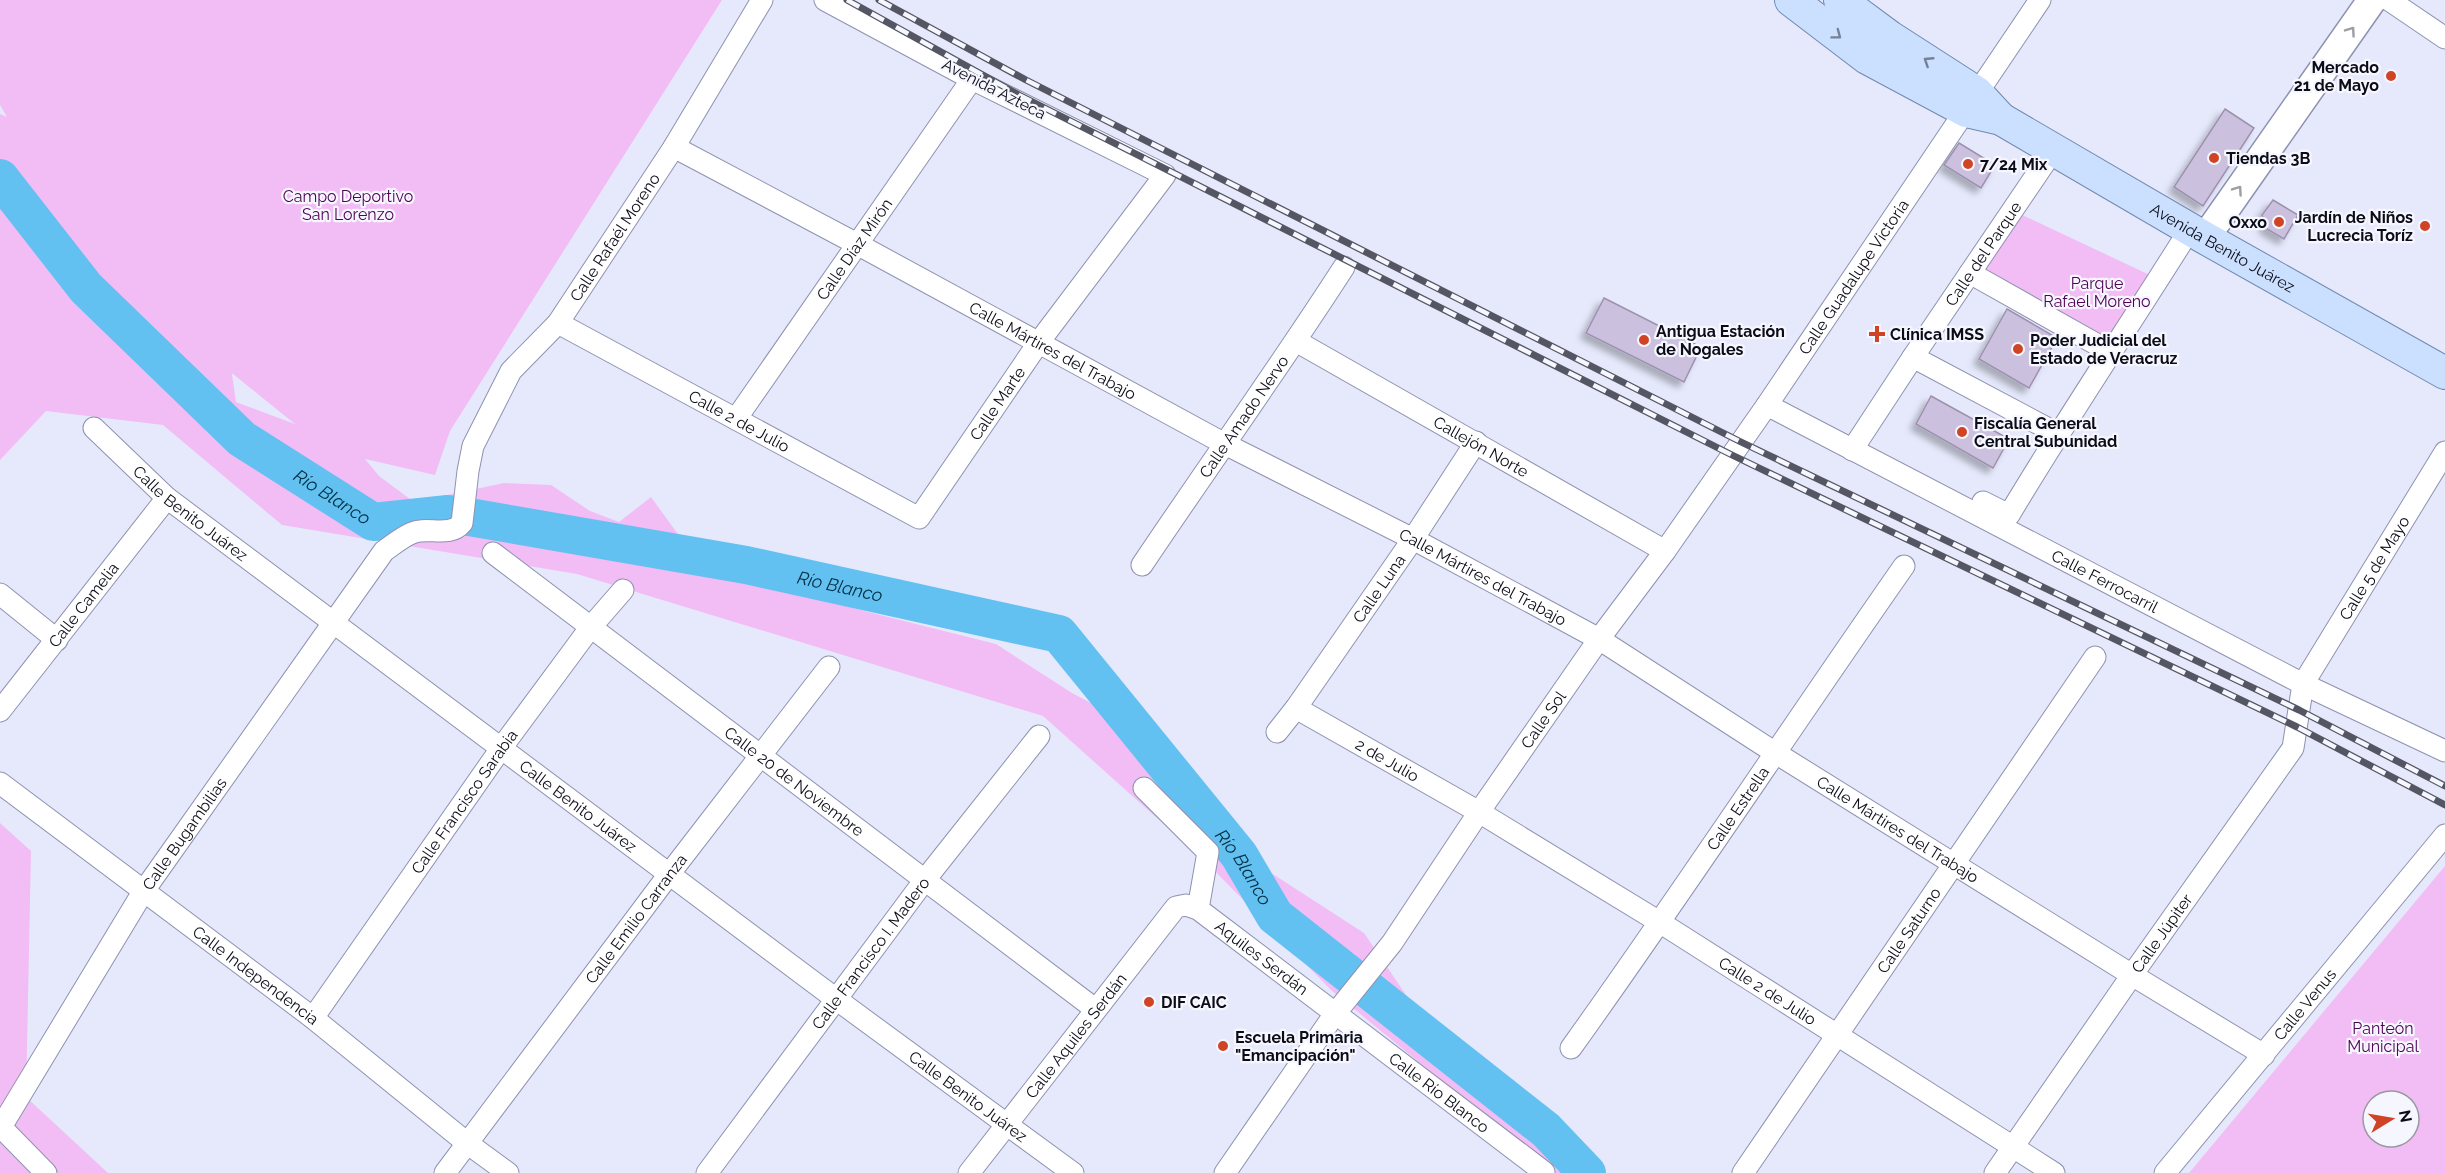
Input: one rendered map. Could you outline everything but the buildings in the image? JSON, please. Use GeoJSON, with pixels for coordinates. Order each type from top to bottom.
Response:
{"type":"FeatureCollection","features":[{"type":"Feature","properties":{"kind":"main road","name":"Avenida Benito Juárez"},"geometry":{"type":"LineString","coordinates":[[1791,0],[1867,58],[1971,102],[2197,234],[2445,373]]}},
{"type":"Feature","properties":{"kind":"main road","name":"Avenida Benito Juárez"},"geometry":{"type":"LineString","coordinates":[[1840,0],[1971,102]]}},
{"type":"Feature","properties":{"kind":"street","name":"Calle Rafaél Moreno"},"geometry":{"type":"LineString","coordinates":[[384,550],[414,532],[443,531],[459,527],[462,523],[473,446],[511,371],[558,323],[674,147],[762,0]]}},
{"type":"Feature","properties":{"kind":"street","name":"Avenida Azteca"},"geometry":{"type":"LineString","coordinates":[[825,0],[972,79],[1165,175]]}},
{"type":"Feature","properties":{"kind":"street","name":"Calle Guadalupe Victoria"},"geometry":{"type":"LineString","coordinates":[[1741,442],[2040,0]]}},
{"type":"Feature","properties":{"kind":"street"},"geometry":{"type":"LineString","coordinates":[[1856,444],[2009,515],[2058,434],[2112,353],[2197,234],[2372,0]]}},
{"type":"Feature","properties":{"kind":"street"},"geometry":{"type":"LineString","coordinates":[[2390,0],[2445,38]]}},
{"type":"Feature","properties":{"kind":"street","name":"Calle Díaz Mirón"},"geometry":{"type":"LineString","coordinates":[[736,419],[972,79]]}},
{"type":"Feature","properties":{"kind":"street","name":"Calle Mártires del Trabajo"},"geometry":{"type":"LineString","coordinates":[[674,147],[1223,443],[1413,539],[1599,639],[1774,752],[2264,1055]]}},
{"type":"Feature","properties":{"kind":"street","name":"Calle del Parque"},"geometry":{"type":"LineString","coordinates":[[1856,444],[1912,357],[2054,149]]}},
{"type":"Feature","properties":{"kind":"street","name":"Calle Marte"},"geometry":{"type":"LineString","coordinates":[[919,518],[1039,342],[1165,175]]}},
{"type":"Feature","properties":{"kind":"street","name":"Calle Amado Nervo"},"geometry":{"type":"LineString","coordinates":[[1142,565],[1344,267]]}},
{"type":"Feature","properties":{"kind":"street"},"geometry":{"type":"LineString","coordinates":[[1970,273],[2112,353]]}},
{"type":"Feature","properties":{"kind":"street","name":"Calle 2 de Julio"},"geometry":{"type":"LineString","coordinates":[[558,323],[919,518]]}},
{"type":"Feature","properties":{"kind":"street","name":"Callejón Norte"},"geometry":{"type":"LineString","coordinates":[[1296,341],[1665,550]]}},
{"type":"Feature","properties":{"kind":"street"},"geometry":{"type":"LineString","coordinates":[[1912,357],[2058,434]]}},
{"type":"Feature","properties":{"kind":"street","name":"Calle Ferrocarril"},"geometry":{"type":"LineString","coordinates":[[1767,405],[1856,444],[2303,684],[2445,751]]}},
{"type":"Feature","properties":{"kind":"street","name":"Calle Benito Juárez"},"geometry":{"type":"LineString","coordinates":[[94,428],[167,498],[836,999],[1073,1173]]}},
{"type":"Feature","properties":{"kind":"street","name":"Calle Luna"},"geometry":{"type":"LineString","coordinates":[[1277,732],[1413,539],[1476,442]]}},
{"type":"Feature","properties":{"kind":"street","name":"Calle Sol"},"geometry":{"type":"LineString","coordinates":[[1225,1173],[1340,1007],[1392,943],[1479,812],[1599,639],[1741,442]]}},
{"type":"Feature","properties":{"kind":"street","name":"Calle 5 de Mayo"},"geometry":{"type":"LineString","coordinates":[[2303,684],[2445,452]]}},
{"type":"Feature","properties":{"kind":"street","name":"Calle Camelia"},"geometry":{"type":"LineString","coordinates":[[0,711],[167,498]]}},
{"type":"Feature","properties":{"kind":"street","name":"Calle Bugambilias"},"geometry":{"type":"LineString","coordinates":[[0,1126],[143,892],[384,550]]}},
{"type":"Feature","properties":{"kind":"street","name":"Calle 20 de Noviembre"},"geometry":{"type":"LineString","coordinates":[[493,553],[1095,1009]]}},
{"type":"Feature","properties":{"kind":"street","name":"Calle Estrella"},"geometry":{"type":"LineString","coordinates":[[1571,1048],[1660,923],[1774,752],[1904,566]]}},
{"type":"Feature","properties":{"kind":"street","name":"Calle Francisco Sarabia"},"geometry":{"type":"LineString","coordinates":[[313,1018],[501,747],[590,628],[623,590]]}},
{"type":"Feature","properties":{"kind":"street"},"geometry":{"type":"LineString","coordinates":[[0,594],[57,640]]}},
{"type":"Feature","properties":{"kind":"street","name":"Calle Saturno"},"geometry":{"type":"LineString","coordinates":[[1743,1173],[2095,657]]}},
{"type":"Feature","properties":{"kind":"street","name":"Calle Emilio Carranza"},"geometry":{"type":"LineString","coordinates":[[445,1173],[670,873],[829,667]]}},
{"type":"Feature","properties":{"kind":"street","name":"Calle Júpiter"},"geometry":{"type":"LineString","coordinates":[[1995,1173],[2293,748],[2303,684]]}},
{"type":"Feature","properties":{"kind":"street","name":"2 de Julio"},"geometry":{"type":"LineString","coordinates":[[1296,708],[1479,812]]}},
{"type":"Feature","properties":{"kind":"street","name":"Calle Francisco I. Madero"},"geometry":{"type":"LineString","coordinates":[[707,1173],[924,881],[1039,736]]}},
{"type":"Feature","properties":{"kind":"street","name":"Calle Independencia"},"geometry":{"type":"LineString","coordinates":[[0,783],[313,1018],[466,1143],[507,1173]]}},
{"type":"Feature","properties":{"kind":"street"},"geometry":{"type":"LineString","coordinates":[[1144,788],[1208,852],[1192,907]]}},
{"type":"Feature","properties":{"kind":"street","name":"Calle 2 de Julio"},"geometry":{"type":"LineString","coordinates":[[1479,812],[1837,1033],[2054,1173]]}},
{"type":"Feature","properties":{"kind":"street","name":"Calle Venus"},"geometry":{"type":"LineString","coordinates":[[2165,1173],[2445,835]]}},
{"type":"Feature","properties":{"kind":"street","name":"Calle Aquiles Serdán"},"geometry":{"type":"LineString","coordinates":[[969,1173],[1176,907],[1192,907]]}},
{"type":"Feature","properties":{"kind":"street","name":"Aquiles Serdán"},"geometry":{"type":"LineString","coordinates":[[1192,907],[1340,1007]]}},
{"type":"Feature","properties":{"kind":"street","name":"Calle Río Blanco"},"geometry":{"type":"LineString","coordinates":[[1340,1007],[1544,1172]]}},
{"type":"Feature","properties":{"kind":"street"},"geometry":{"type":"LineString","coordinates":[[0,1126],[46,1173]]}},
{"type":"Feature","properties":{"kind":"green space","name":"Campo Deportivo San Lorenzo"},"geometry":{"type":"Polygon","coordinates":[[[0,0],[722,0],[450,431],[435,475],[365,459],[379,476],[414,502],[504,483],[551,485],[590,511],[619,522],[651,497],[696,559],[864,611],[996,644],[1072,693],[1133,725],[1237,851],[1364,933],[1423,1020],[1605,1173],[1554,1173],[1331,990],[1206,862],[1043,716],[577,574],[282,525],[163,425],[46,411],[0,460],[0,114],[7,117],[0,105],[0,0]],[[233,374],[236,402],[295,424],[233,374]]]}},
{"type":"Feature","properties":{"kind":"green space","name":"Parque Rafael Moreno"},"geometry":{"type":"Polygon","coordinates":[[[2018,213],[2154,277],[2113,344],[1980,271],[2018,213]]]}},
{"type":"Feature","properties":{"kind":"green space"},"geometry":{"type":"Polygon","coordinates":[[[0,823],[31,851],[26,1097],[108,1173],[0,1173],[0,823]]]}},
{"type":"Feature","properties":{"kind":"green space","name":"Panteón Municipal"},"geometry":{"type":"Polygon","coordinates":[[[2445,866],[2445,1173],[2189,1173],[2445,866]]]}},
{"type":"Feature","properties":{"kind":"waterway","name":"Río Blanco"},"geometry":{"type":"LineString","coordinates":[[0,178],[86,288],[242,439],[373,522],[448,514],[475,518],[746,565],[1059,634],[1239,855],[1275,916],[1546,1130],[1587,1173]]}},
{"type":"Feature","properties":{"kind":"railway"},"geometry":{"type":"LineString","coordinates":[[847,0],[1019,95],[1732,455],[2297,727],[2445,805]]}},
{"type":"Feature","properties":{"kind":"railway"},"geometry":{"type":"LineString","coordinates":[[879,0],[1026,80],[1741,442],[2299,710],[2445,786]]}},
{"type":"Feature","properties":{"kind":"place","name":"Mercado 21 de Mayo"},"geometry":{"type":"Point","coordinates":[2391,76]}},
{"type":"Feature","properties":{"kind":"place","name":"Tiendas 3B"},"geometry":{"type":"Point","coordinates":[2214,158]}},
{"type":"Feature","properties":{"kind":"place","name":"7/24 Mix"},"geometry":{"type":"Point","coordinates":[1968,164]}},
{"type":"Feature","properties":{"kind":"place","name":"Oxxo"},"geometry":{"type":"Point","coordinates":[2279,222]}},
{"type":"Feature","properties":{"kind":"place","name":"Jardín de Niños Lucrecia Toríz"},"geometry":{"type":"Point","coordinates":[2425,226]}},
{"type":"Feature","properties":{"kind":"place","name":"Clínica IMSS"},"geometry":{"type":"Point","coordinates":[1877,334]}},
{"type":"Feature","properties":{"kind":"place","name":"Antigua Estación de Nogales"},"geometry":{"type":"Point","coordinates":[1644,340]}},
{"type":"Feature","properties":{"kind":"place","name":"Poder Judicial del Estado de Veracruz"},"geometry":{"type":"Point","coordinates":[2018,349]}},
{"type":"Feature","properties":{"kind":"place","name":"Fiscalía General Central Subunidad"},"geometry":{"type":"Point","coordinates":[1962,432]}},
{"type":"Feature","properties":{"kind":"place","name":"DIF CAIC"},"geometry":{"type":"Point","coordinates":[1149,1002]}},
{"type":"Feature","properties":{"kind":"place","name":"Escuela Primaria \"Emancipación\""},"geometry":{"type":"Point","coordinates":[1223,1046]}}]}
